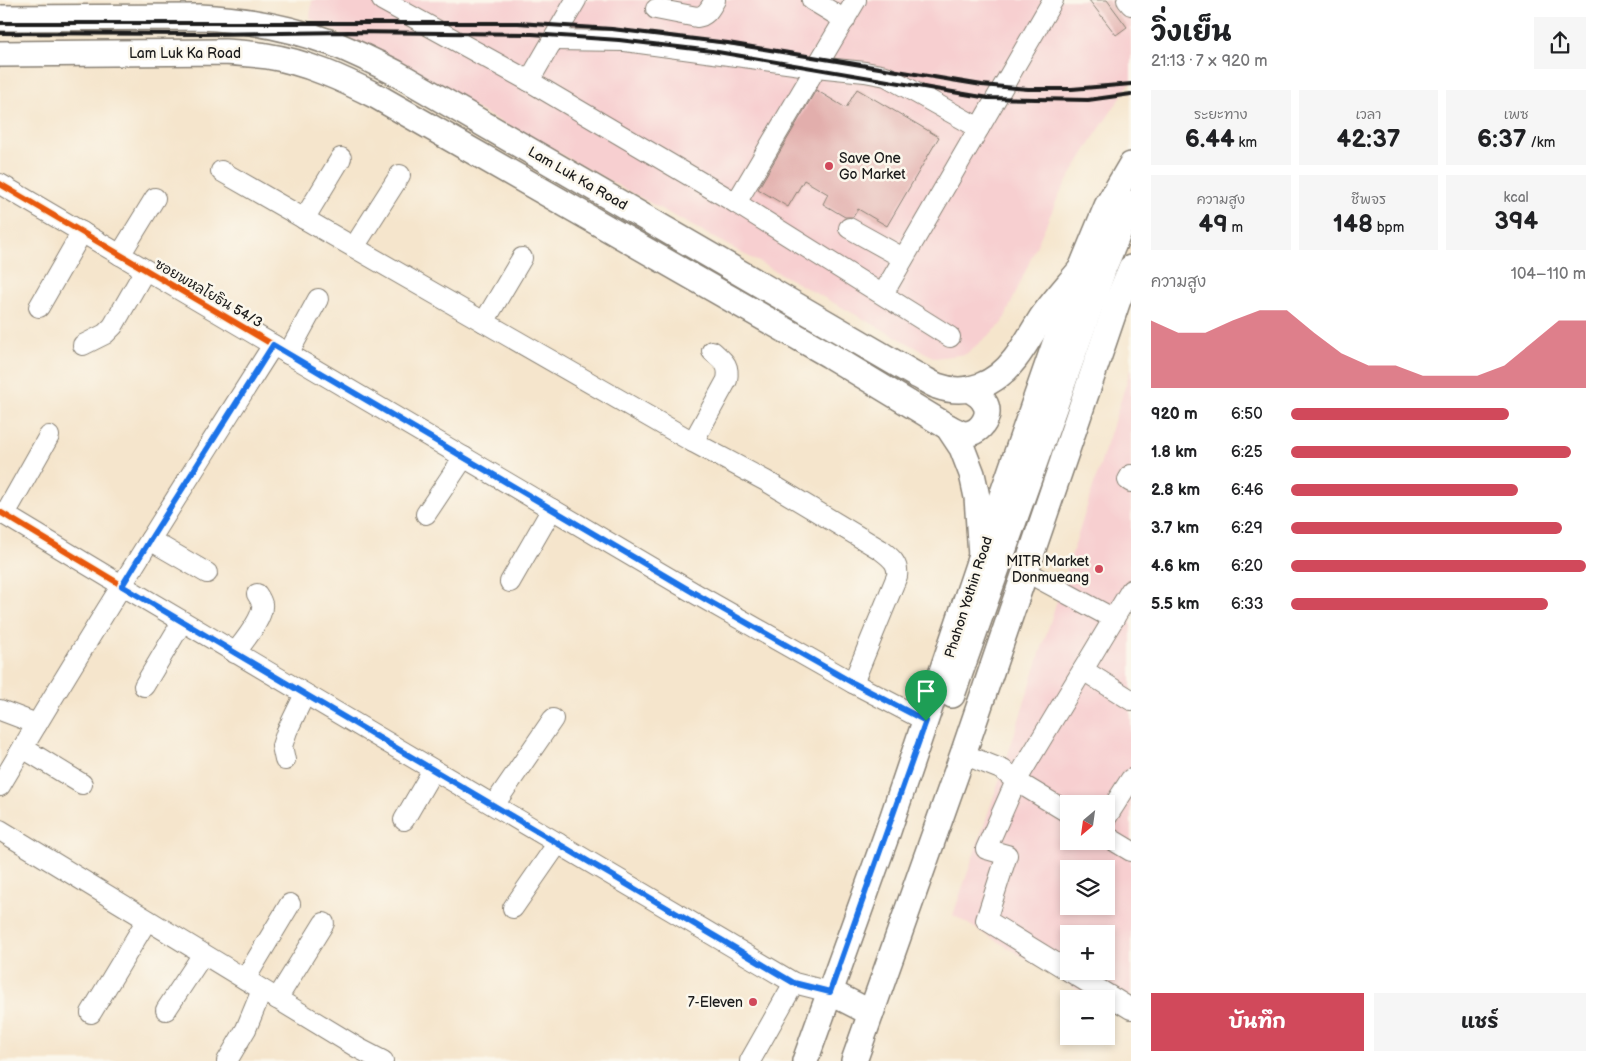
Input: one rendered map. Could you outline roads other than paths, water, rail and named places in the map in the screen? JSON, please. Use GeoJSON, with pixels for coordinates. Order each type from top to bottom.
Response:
{"type":"FeatureCollection","features":[{"type":"Feature","properties":{"kind":"main road","name":"Lam Luk Ka Road"},"geometry":{"type":"LineString","coordinates":[[0,18],[224,18],[274,27],[332,43],[396,73],[929,382],[951,390],[969,389],[992,382],[1004,372],[1042,317],[1081,269]]}},
{"type":"Feature","properties":{"kind":"main road","name":"Lam Luk Ka Road"},"geometry":{"type":"LineString","coordinates":[[0,54],[225,52],[268,56],[323,72],[378,97],[829,355],[948,427],[962,448],[978,497],[981,556]]}},
{"type":"Feature","properties":{"kind":"main road","name":"Phahon Yothin Road"},"geometry":{"type":"LineString","coordinates":[[805,1061],[926,721],[1081,269],[1108,206],[1131,165]]}},
{"type":"Feature","properties":{"kind":"main road"},"geometry":{"type":"LineString","coordinates":[[901,792],[942,723],[974,638],[1104,267],[1131,203]]}},
{"type":"Feature","properties":{"kind":"main road"},"geometry":{"type":"LineString","coordinates":[[854,1061],[963,754],[1115,308],[1131,268]]}},
{"type":"Feature","properties":{"kind":"main road"},"geometry":{"type":"LineString","coordinates":[[948,427],[961,433],[969,434],[977,431],[985,421],[986,404],[969,389]]}},
{"type":"Feature","properties":{"kind":"main road"},"geometry":{"type":"LineString","coordinates":[[830,992],[871,1013]]}},
{"type":"Feature","properties":{"kind":"street"},"geometry":{"type":"LineString","coordinates":[[382,0],[529,81],[736,204],[950,337]]}},
{"type":"Feature","properties":{"kind":"street"},"geometry":{"type":"LineString","coordinates":[[529,81],[576,0]]}},
{"type":"Feature","properties":{"kind":"street"},"geometry":{"type":"LineString","coordinates":[[656,9],[697,18],[702,17],[715,0]]}},
{"type":"Feature","properties":{"kind":"street"},"geometry":{"type":"LineString","coordinates":[[812,0],[845,20]]}},
{"type":"Feature","properties":{"kind":"street"},"geometry":{"type":"LineString","coordinates":[[736,204],[856,0]]}},
{"type":"Feature","properties":{"kind":"street"},"geometry":{"type":"LineString","coordinates":[[883,294],[1053,0]]}},
{"type":"Feature","properties":{"kind":"street"},"geometry":{"type":"LineString","coordinates":[[1127,0],[1131,5]]}},
{"type":"Feature","properties":{"kind":"street"},"geometry":{"type":"LineString","coordinates":[[553,40],[625,41],[886,76],[979,128]]}},
{"type":"Feature","properties":{"kind":"street"},"geometry":{"type":"LineString","coordinates":[[304,219],[341,158]]}},
{"type":"Feature","properties":{"kind":"street"},"geometry":{"type":"LineString","coordinates":[[221,171],[693,442],[766,481],[890,557],[898,570],[897,576],[853,683]]}},
{"type":"Feature","properties":{"kind":"street"},"geometry":{"type":"LineString","coordinates":[[354,247],[400,175]]}},
{"type":"Feature","properties":{"kind":"street","name":"ซอยพหลโยธิน 54/3"},"geometry":{"type":"LineString","coordinates":[[0,184],[696,594],[853,683],[926,721]]}},
{"type":"Feature","properties":{"kind":"street"},"geometry":{"type":"LineString","coordinates":[[120,255],[155,198]]}},
{"type":"Feature","properties":{"kind":"street"},"geometry":{"type":"LineString","coordinates":[[849,228],[903,258]]}},
{"type":"Feature","properties":{"kind":"street"},"geometry":{"type":"LineString","coordinates":[[39,306],[82,232]]}},
{"type":"Feature","properties":{"kind":"street"},"geometry":{"type":"LineString","coordinates":[[484,322],[522,258]]}},
{"type":"Feature","properties":{"kind":"street"},"geometry":{"type":"LineString","coordinates":[[83,345],[105,334],[113,326],[146,270]]}},
{"type":"Feature","properties":{"kind":"street"},"geometry":{"type":"LineString","coordinates":[[0,786],[150,540],[280,350],[318,299]]}},
{"type":"Feature","properties":{"kind":"street"},"geometry":{"type":"LineString","coordinates":[[693,442],[727,380],[728,371],[725,363],[712,351]]}},
{"type":"Feature","properties":{"kind":"street"},"geometry":{"type":"LineString","coordinates":[[49,436],[2,513],[182,622],[794,983],[830,992]]}},
{"type":"Feature","properties":{"kind":"street"},"geometry":{"type":"LineString","coordinates":[[426,514],[464,458]]}},
{"type":"Feature","properties":{"kind":"street"},"geometry":{"type":"LineString","coordinates":[[1131,475],[1128,480],[1131,482]]}},
{"type":"Feature","properties":{"kind":"street"},"geometry":{"type":"LineString","coordinates":[[510,582],[552,509]]}},
{"type":"Feature","properties":{"kind":"street"},"geometry":{"type":"LineString","coordinates":[[150,540],[207,573]]}},
{"type":"Feature","properties":{"kind":"street"},"geometry":{"type":"LineString","coordinates":[[1025,571],[1114,618]]}},
{"type":"Feature","properties":{"kind":"street"},"geometry":{"type":"LineString","coordinates":[[1060,965],[986,920],[1007,855],[986,849],[1016,781],[1131,590]]}},
{"type":"Feature","properties":{"kind":"street"},"geometry":{"type":"LineString","coordinates":[[235,653],[260,618],[262,602],[256,594]]}},
{"type":"Feature","properties":{"kind":"street"},"geometry":{"type":"LineString","coordinates":[[144,686],[182,622]]}},
{"type":"Feature","properties":{"kind":"street"},"geometry":{"type":"LineString","coordinates":[[1083,670],[1131,700]]}},
{"type":"Feature","properties":{"kind":"street"},"geometry":{"type":"LineString","coordinates":[[284,760],[282,746],[305,694]]}},
{"type":"Feature","properties":{"kind":"street"},"geometry":{"type":"LineString","coordinates":[[0,710],[37,724]]}},
{"type":"Feature","properties":{"kind":"street"},"geometry":{"type":"LineString","coordinates":[[494,805],[553,719]]}},
{"type":"Feature","properties":{"kind":"street"},"geometry":{"type":"LineString","coordinates":[[23,748],[82,784]]}},
{"type":"Feature","properties":{"kind":"street"},"geometry":{"type":"LineString","coordinates":[[963,754],[1003,770],[1016,781],[1060,808]]}},
{"type":"Feature","properties":{"kind":"street"},"geometry":{"type":"LineString","coordinates":[[404,820],[433,770]]}},
{"type":"Feature","properties":{"kind":"street"},"geometry":{"type":"LineString","coordinates":[[1115,804],[1131,779]]}},
{"type":"Feature","properties":{"kind":"street"},"geometry":{"type":"LineString","coordinates":[[0,830],[358,1048],[383,1061]]}},
{"type":"Feature","properties":{"kind":"street"},"geometry":{"type":"LineString","coordinates":[[1115,841],[1131,851]]}},
{"type":"Feature","properties":{"kind":"street"},"geometry":{"type":"LineString","coordinates":[[513,908],[558,843]]}},
{"type":"Feature","properties":{"kind":"street"},"geometry":{"type":"LineString","coordinates":[[227,1061],[246,1029],[290,904]]}},
{"type":"Feature","properties":{"kind":"street"},"geometry":{"type":"LineString","coordinates":[[91,1013],[147,920]]}},
{"type":"Feature","properties":{"kind":"street"},"geometry":{"type":"LineString","coordinates":[[261,989],[324,923]]}},
{"type":"Feature","properties":{"kind":"street"},"geometry":{"type":"LineString","coordinates":[[166,1010],[203,954]]}},
{"type":"Feature","properties":{"kind":"street"},"geometry":{"type":"LineString","coordinates":[[1084,980],[1131,1009]]}},
{"type":"Feature","properties":{"kind":"street"},"geometry":{"type":"LineString","coordinates":[[750,1061],[794,983]]}},
{"type":"Feature","properties":{"kind":"railway"},"geometry":{"type":"LineString","coordinates":[[0,23],[518,23],[612,29],[728,43],[982,85],[1028,89],[1072,89],[1131,84]]}},
{"type":"Feature","properties":{"kind":"railway"},"geometry":{"type":"LineString","coordinates":[[0,33],[204,34],[348,32],[532,34],[619,40],[712,51],[988,98],[1088,100],[1131,94]]}},
{"type":"Feature","properties":{"kind":"place","name":"Save One Go Market"},"geometry":{"type":"Point","coordinates":[829,166]}},
{"type":"Feature","properties":{"kind":"place","name":"MITR Market Donmueang"},"geometry":{"type":"Point","coordinates":[1099,569]}},
{"type":"Feature","properties":{"kind":"place","name":"7-Eleven"},"geometry":{"type":"Point","coordinates":[753,1002]}}]}
